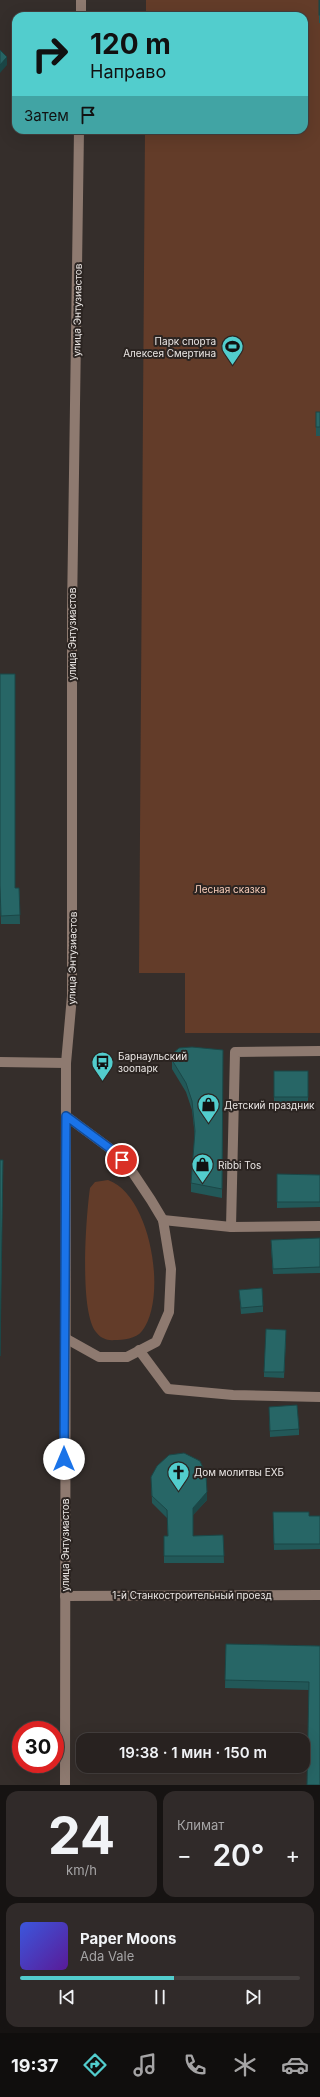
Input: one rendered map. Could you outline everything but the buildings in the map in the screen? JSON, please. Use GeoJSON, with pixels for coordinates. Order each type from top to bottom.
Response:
{"type":"FeatureCollection","features":[{"type":"Feature","properties":{"kind":"street"},"geometry":{"type":"LineString","coordinates":[[81,0],[81,12]]}},
{"type":"Feature","properties":{"kind":"street","name":"улица Энтузиастов"},"geometry":{"type":"LineString","coordinates":[[65,1785],[64,1596],[66,1063],[72,996],[72,611],[79,134]]}},
{"type":"Feature","properties":{"kind":"street"},"geometry":{"type":"LineString","coordinates":[[231,1227],[235,1052],[320,1051]]}},
{"type":"Feature","properties":{"kind":"street"},"geometry":{"type":"LineString","coordinates":[[0,1062],[66,1063]]}},
{"type":"Feature","properties":{"kind":"street"},"geometry":{"type":"LineString","coordinates":[[65,1338],[99,1357],[127,1357],[156,1342],[170,1312],[171,1269],[163,1220],[152,1200],[122,1160],[112,1150],[66,1116]]}},
{"type":"Feature","properties":{"kind":"street"},"geometry":{"type":"LineString","coordinates":[[163,1220],[231,1227],[320,1226]]}},
{"type":"Feature","properties":{"kind":"street"},"geometry":{"type":"LineString","coordinates":[[139,1350],[168,1389],[233,1396],[320,1397]]}},
{"type":"Feature","properties":{"kind":"street","name":"1-й Станкостроительный проезд"},"geometry":{"type":"LineString","coordinates":[[64,1596],[320,1595]]}},
{"type":"Feature","properties":{"kind":"green space","name":"Парк спорта Алексея Смертина"},"geometry":{"type":"Polygon","coordinates":[[[146,0],[320,0],[320,1033],[185,1033],[185,973],[139,973],[145,134],[308,134],[308,12],[146,12],[146,0]]]}},
{"type":"Feature","properties":{"kind":"green space"},"geometry":{"type":"Polygon","coordinates":[[[108,1180],[123,1189],[135,1205],[145,1226],[151,1249],[154,1273],[154,1296],[150,1316],[139,1334],[121,1340],[107,1339],[100,1336],[96,1332],[91,1321],[87,1305],[85,1263],[90,1188],[95,1182],[108,1180]]]}},
{"type":"Feature","properties":{"kind":"place","name":"Парк спорта Алексея Смертина"},"geometry":{"type":"Point","coordinates":[232,366]}},
{"type":"Feature","properties":{"kind":"place","name":"Барнаульский зоопарк"},"geometry":{"type":"Point","coordinates":[103,1082]}},
{"type":"Feature","properties":{"kind":"place","name":"Детский праздник"},"geometry":{"type":"Point","coordinates":[208,1124]}},
{"type":"Feature","properties":{"kind":"place","name":"Ribbi Tos"},"geometry":{"type":"Point","coordinates":[203,1184]}},
{"type":"Feature","properties":{"kind":"place","name":"Дом молитвы ЕХБ"},"geometry":{"type":"Point","coordinates":[179,1492]}},
{"type":"Feature","properties":{"kind":"route"},"geometry":{"type":"LineString","coordinates":[[64,1459],[66,1116],[112,1150],[122,1160]]}},
{"type":"Feature","properties":{"kind":"park label","name":"Лесная сказка"},"geometry":{"type":"Point","coordinates":[230,889]}}]}
